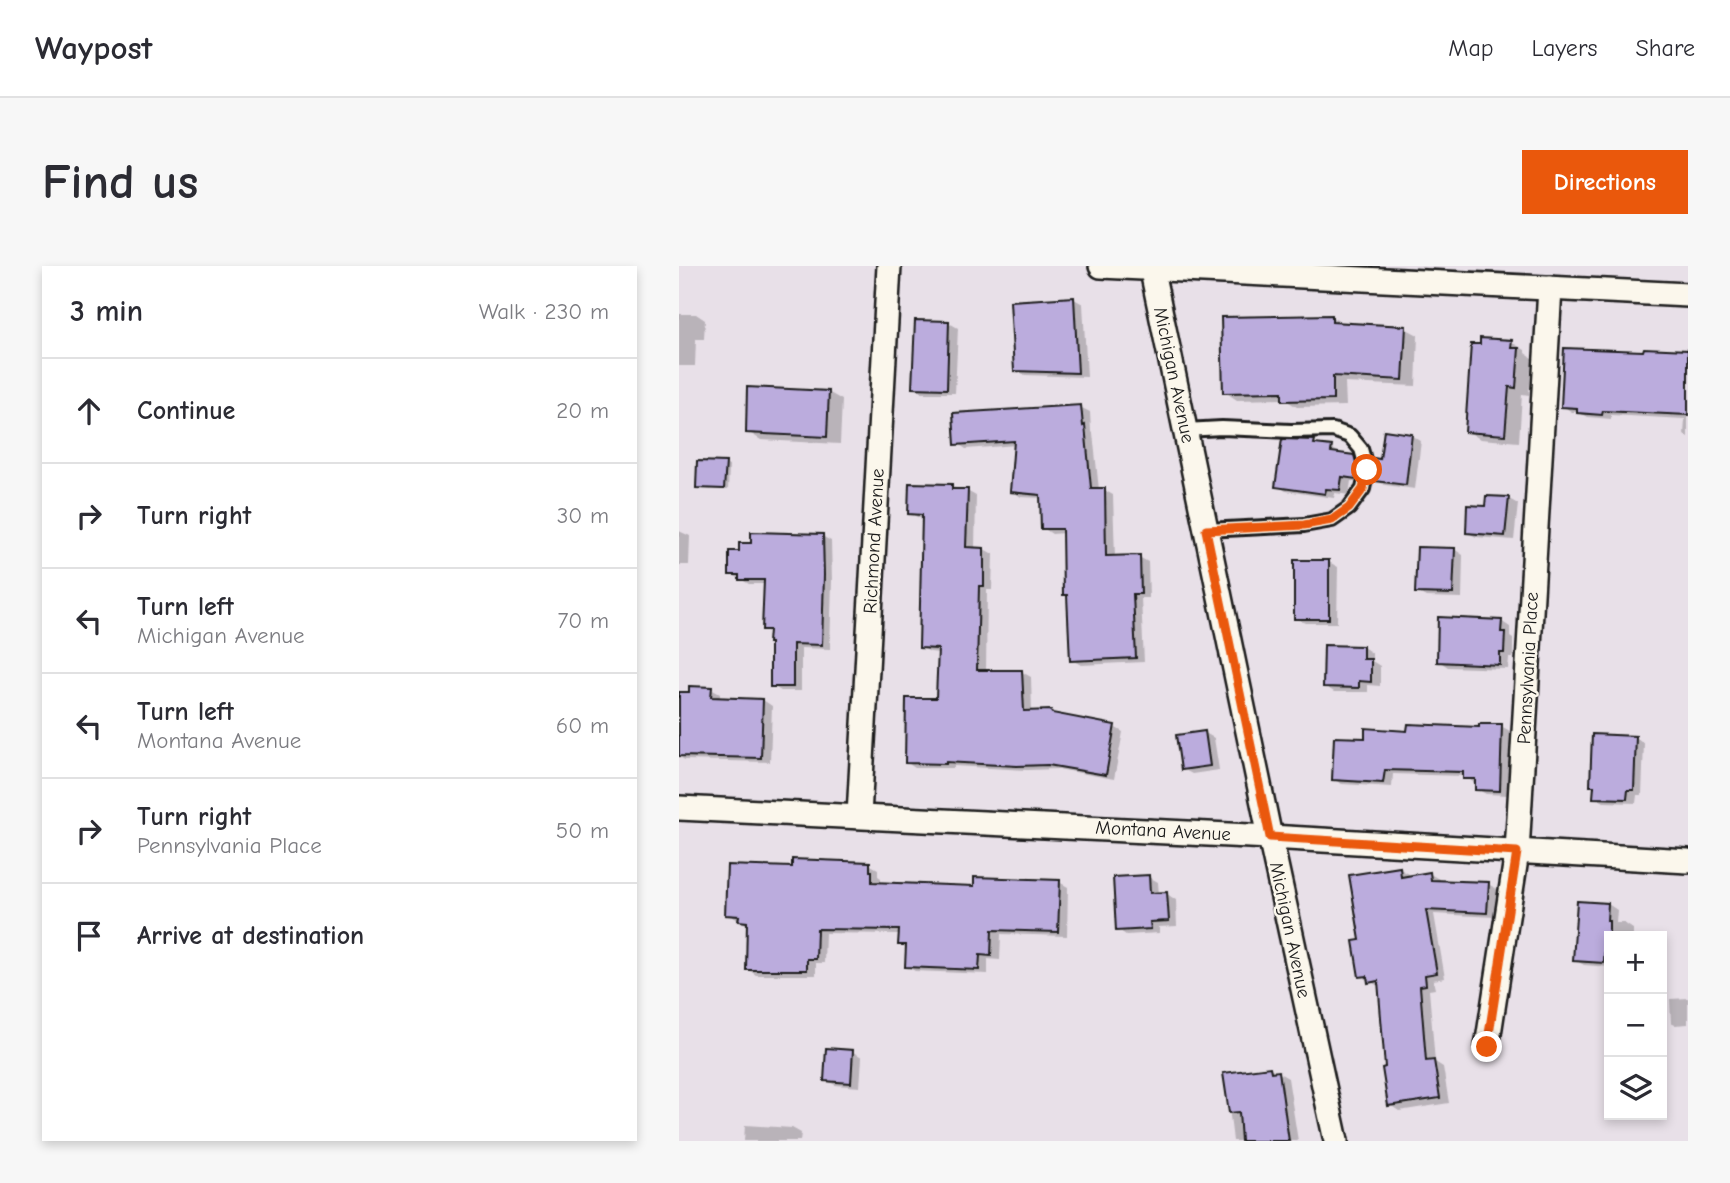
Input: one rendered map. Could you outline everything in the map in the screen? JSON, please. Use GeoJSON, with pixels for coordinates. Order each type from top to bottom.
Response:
{"type":"FeatureCollection","features":[{"type":"Feature","properties":{"kind":"street","name":"Richmond Avenue"},"geometry":{"type":"LineString","coordinates":[[859,816],[889,266]]}},
{"type":"Feature","properties":{"kind":"street"},"geometry":{"type":"LineString","coordinates":[[1101,266],[1688,295]]}},
{"type":"Feature","properties":{"kind":"street","name":"Michigan Avenue"},"geometry":{"type":"LineString","coordinates":[[1151,267],[1336,1141]]}},
{"type":"Feature","properties":{"kind":"street","name":"Pennsylvania Place"},"geometry":{"type":"LineString","coordinates":[[1487,1047],[1517,852],[1550,288]]}},
{"type":"Feature","properties":{"kind":"street","name":"Montana Avenue"},"geometry":{"type":"LineString","coordinates":[[679,808],[1688,861]]}},
{"type":"Feature","properties":{"kind":"lane"},"geometry":{"type":"LineString","coordinates":[[1185,430],[1333,430],[1350,436],[1361,449],[1367,470],[1363,489],[1349,508],[1332,520],[1304,525],[1206,530]]}},
{"type":"Feature","properties":{"kind":"building"},"geometry":{"type":"Polygon","coordinates":[[[1074,297],[1078,373],[1014,371],[1010,301],[1074,297]]]}},
{"type":"Feature","properties":{"kind":"building"},"geometry":{"type":"Polygon","coordinates":[[[1332,315],[1332,322],[1406,326],[1403,380],[1333,376],[1333,400],[1282,401],[1282,392],[1223,393],[1221,317],[1332,315]]]}},
{"type":"Feature","properties":{"kind":"building"},"geometry":{"type":"Polygon","coordinates":[[[915,320],[949,321],[947,389],[912,388],[915,320]]]}},
{"type":"Feature","properties":{"kind":"building"},"geometry":{"type":"Polygon","coordinates":[[[1480,338],[1512,340],[1511,348],[1519,348],[1516,388],[1509,387],[1505,435],[1465,432],[1471,344],[1480,344],[1480,338]]]}},
{"type":"Feature","properties":{"kind":"building"},"geometry":{"type":"Polygon","coordinates":[[[1564,348],[1688,350],[1688,415],[1603,411],[1602,415],[1577,413],[1577,408],[1561,407],[1564,348]]]}},
{"type":"Feature","properties":{"kind":"building"},"geometry":{"type":"Polygon","coordinates":[[[747,387],[829,391],[827,437],[746,433],[747,387]]]}},
{"type":"Feature","properties":{"kind":"building"},"geometry":{"type":"Polygon","coordinates":[[[1081,405],[1091,488],[1105,488],[1106,556],[1140,555],[1141,594],[1133,594],[1136,658],[1070,661],[1067,595],[1063,595],[1062,529],[1041,529],[1040,495],[1010,492],[1014,441],[955,445],[953,413],[1081,405]]]}},
{"type":"Feature","properties":{"kind":"building"},"geometry":{"type":"Polygon","coordinates":[[[1384,430],[1412,434],[1406,485],[1374,481],[1376,468],[1373,458],[1380,459],[1384,430]]]}},
{"type":"Feature","properties":{"kind":"building"},"geometry":{"type":"Polygon","coordinates":[[[1282,439],[1315,440],[1314,444],[1332,446],[1331,452],[1354,455],[1358,470],[1356,479],[1342,477],[1340,490],[1326,489],[1325,494],[1275,487],[1282,439]]]}},
{"type":"Feature","properties":{"kind":"building"},"geometry":{"type":"Polygon","coordinates":[[[697,461],[726,462],[724,489],[696,488],[697,461]]]}},
{"type":"Feature","properties":{"kind":"building"},"geometry":{"type":"Polygon","coordinates":[[[909,483],[952,484],[952,489],[968,489],[966,547],[984,548],[984,586],[979,586],[977,670],[1022,670],[1024,711],[1051,710],[1052,713],[1115,725],[1106,775],[1048,765],[905,763],[906,698],[936,698],[938,649],[919,648],[922,515],[908,514],[909,483]]]}},
{"type":"Feature","properties":{"kind":"building"},"geometry":{"type":"Polygon","coordinates":[[[1486,496],[1509,497],[1505,536],[1466,533],[1467,505],[1485,506],[1486,496]]]}},
{"type":"Feature","properties":{"kind":"building"},"geometry":{"type":"Polygon","coordinates":[[[751,532],[823,534],[822,645],[793,644],[793,687],[770,687],[769,630],[762,630],[764,580],[739,580],[739,575],[729,575],[729,551],[739,551],[739,543],[751,543],[751,532]]]}},
{"type":"Feature","properties":{"kind":"building"},"geometry":{"type":"Polygon","coordinates":[[[1417,547],[1455,548],[1453,594],[1415,593],[1417,547]]]}},
{"type":"Feature","properties":{"kind":"building"},"geometry":{"type":"Polygon","coordinates":[[[1294,560],[1329,560],[1329,619],[1294,619],[1294,560]]]}},
{"type":"Feature","properties":{"kind":"building"},"geometry":{"type":"Polygon","coordinates":[[[1438,617],[1502,620],[1501,632],[1505,632],[1504,653],[1500,653],[1500,665],[1437,662],[1438,617]]]}},
{"type":"Feature","properties":{"kind":"building"},"geometry":{"type":"Polygon","coordinates":[[[1324,645],[1363,646],[1363,659],[1371,659],[1371,682],[1359,681],[1359,688],[1323,687],[1324,645]]]}},
{"type":"Feature","properties":{"kind":"building"},"geometry":{"type":"Polygon","coordinates":[[[689,686],[712,687],[711,697],[763,699],[761,758],[679,756],[679,692],[689,692],[689,686]]]}},
{"type":"Feature","properties":{"kind":"building"},"geometry":{"type":"Polygon","coordinates":[[[1408,724],[1479,727],[1479,724],[1502,724],[1500,791],[1475,790],[1475,779],[1463,779],[1463,772],[1385,770],[1383,783],[1332,780],[1334,737],[1365,738],[1365,728],[1407,731],[1408,724]]]}},
{"type":"Feature","properties":{"kind":"building"},"geometry":{"type":"Polygon","coordinates":[[[1205,731],[1210,766],[1181,770],[1176,735],[1205,731]]]}},
{"type":"Feature","properties":{"kind":"building"},"geometry":{"type":"Polygon","coordinates":[[[1592,734],[1636,736],[1634,790],[1628,790],[1627,799],[1593,798],[1594,786],[1590,786],[1592,734]]]}},
{"type":"Feature","properties":{"kind":"building"},"geometry":{"type":"Polygon","coordinates":[[[792,859],[870,862],[872,882],[974,886],[974,877],[1060,880],[1058,932],[992,930],[991,956],[980,955],[979,970],[905,967],[906,945],[898,945],[899,930],[817,929],[816,959],[807,959],[807,970],[746,970],[747,922],[738,921],[739,916],[725,915],[727,865],[792,867],[792,859]]]}},
{"type":"Feature","properties":{"kind":"building"},"geometry":{"type":"Polygon","coordinates":[[[1400,867],[1401,877],[1430,872],[1431,880],[1489,882],[1487,913],[1426,910],[1437,973],[1425,975],[1426,985],[1420,986],[1426,1061],[1434,1060],[1440,1098],[1388,1106],[1382,1068],[1385,1067],[1378,981],[1368,983],[1367,976],[1359,977],[1353,941],[1360,940],[1349,875],[1400,867]]]}},
{"type":"Feature","properties":{"kind":"building"},"geometry":{"type":"Polygon","coordinates":[[[1149,875],[1150,893],[1167,892],[1169,921],[1150,922],[1151,929],[1116,931],[1113,877],[1149,875]]]}},
{"type":"Feature","properties":{"kind":"building"},"geometry":{"type":"Polygon","coordinates":[[[1577,901],[1608,903],[1609,931],[1604,931],[1604,963],[1573,961],[1577,901]]]}},
{"type":"Feature","properties":{"kind":"building"},"geometry":{"type":"Polygon","coordinates":[[[826,1048],[853,1050],[851,1083],[824,1081],[826,1048]]]}},
{"type":"Feature","properties":{"kind":"building"},"geometry":{"type":"Polygon","coordinates":[[[1270,1067],[1271,1072],[1279,1071],[1289,1141],[1241,1141],[1239,1112],[1229,1113],[1223,1073],[1270,1067]]]}},
{"type":"Feature","properties":{"kind":"route"},"geometry":{"type":"LineString","coordinates":[[1367,470],[1363,489],[1349,508],[1332,520],[1304,525],[1206,530],[1270,837],[1517,852],[1487,1047]]}}]}
